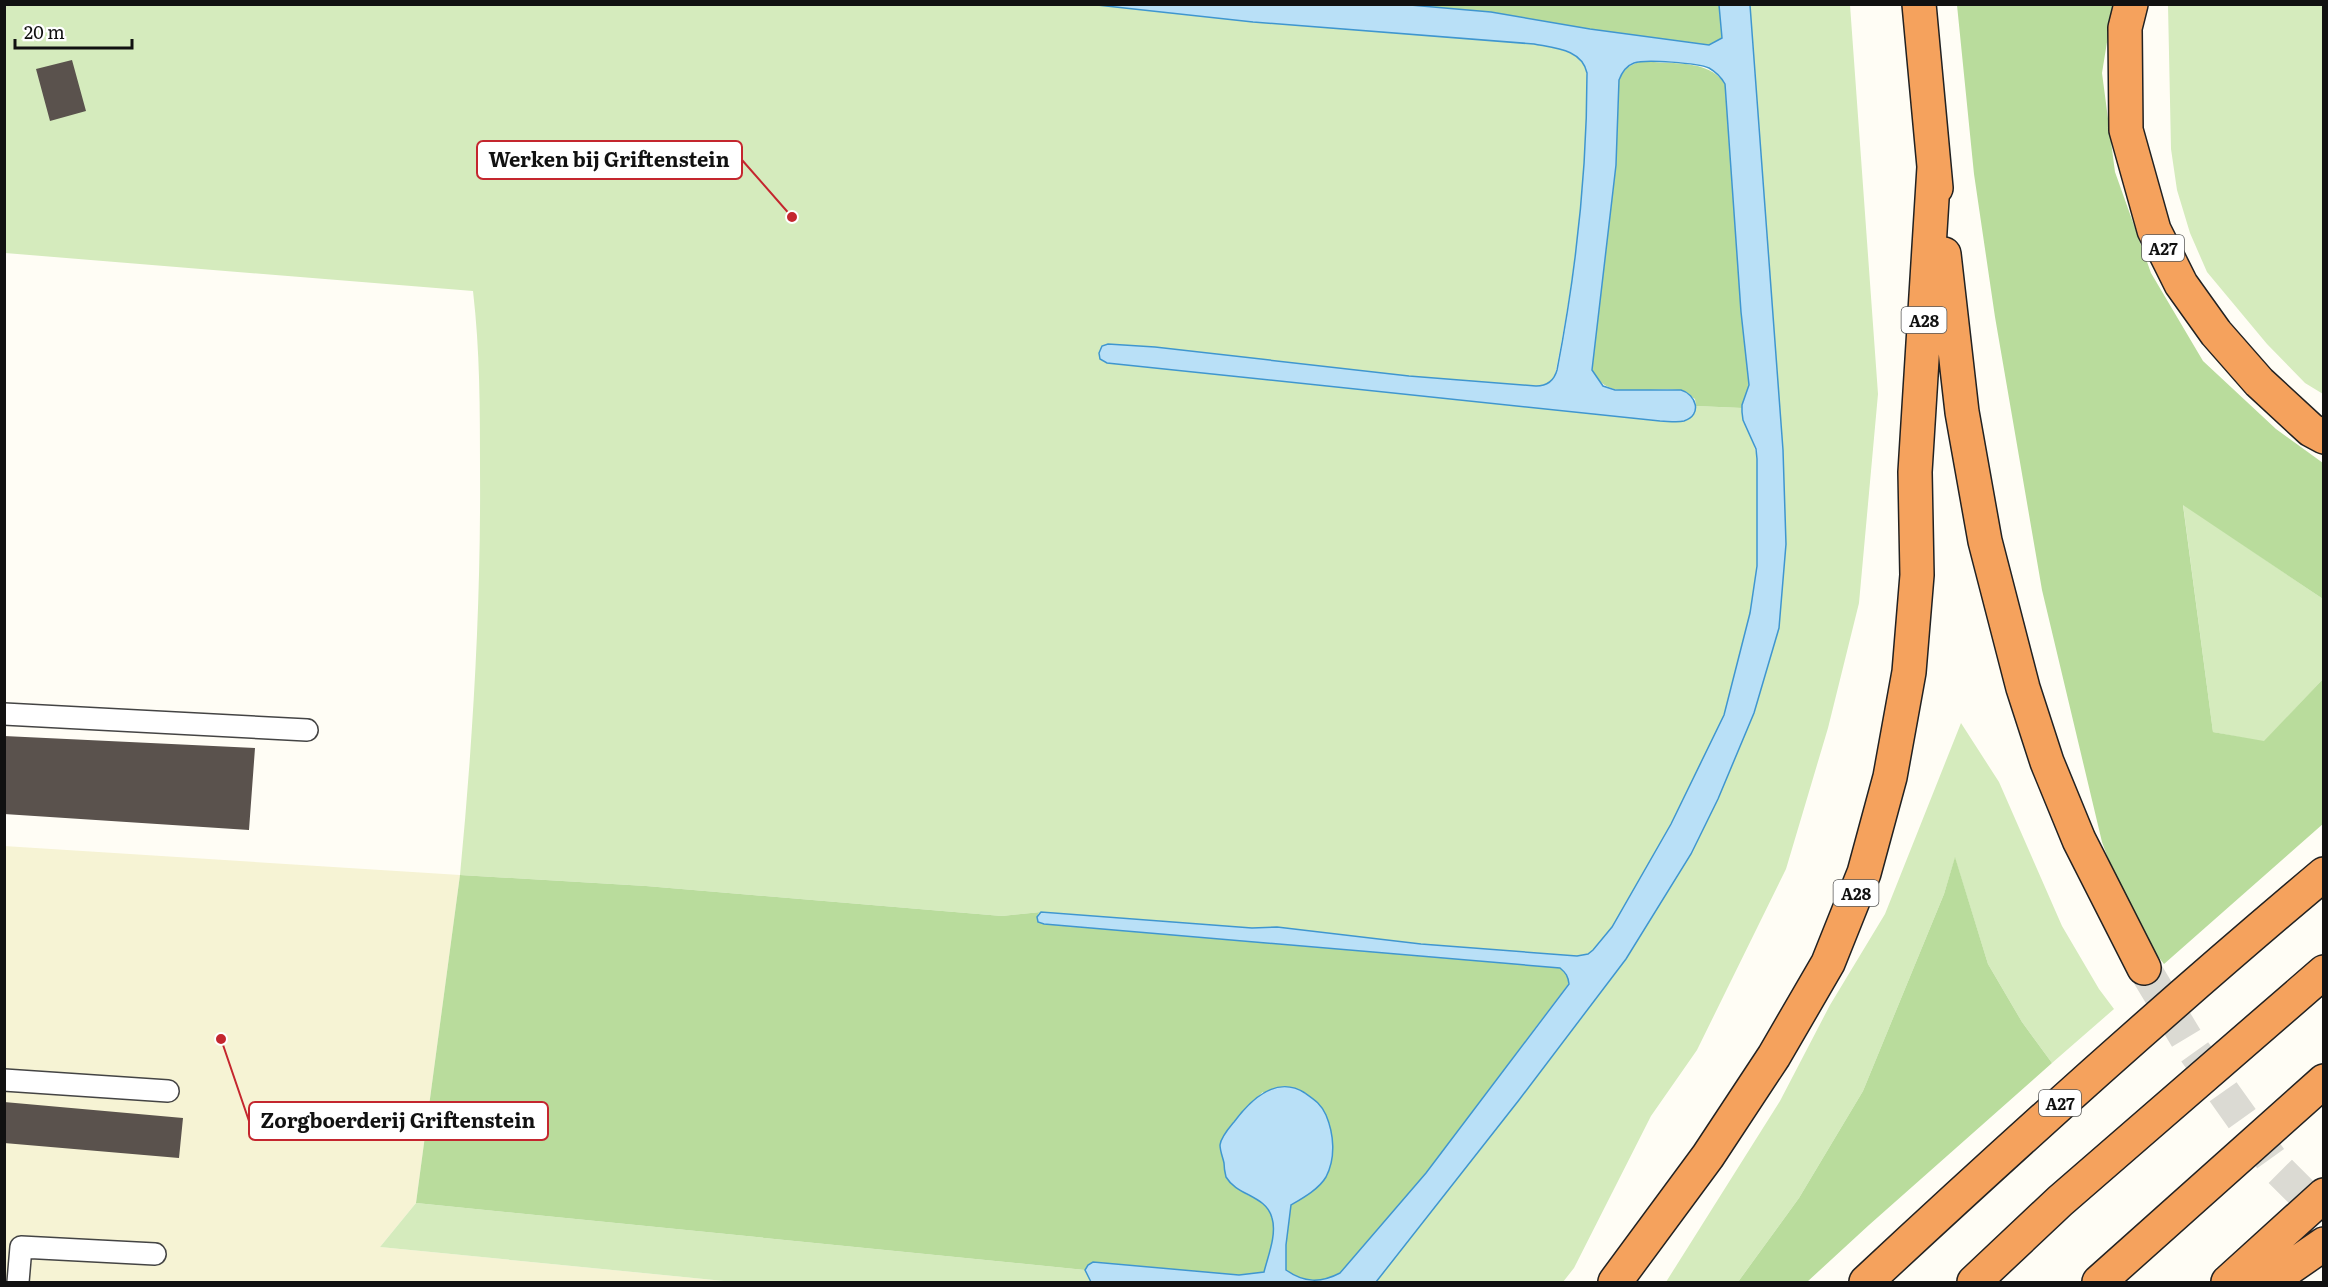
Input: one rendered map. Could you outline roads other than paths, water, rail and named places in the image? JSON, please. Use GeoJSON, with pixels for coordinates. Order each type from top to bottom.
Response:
{"type":"FeatureCollection","features":[{"type":"Feature","properties":{"kind":"highway","name":"A28"},"geometry":{"type":"LineString","coordinates":[[1919,4],[1934,167],[1962,412],[1985,542],[2023,688],[2047,762],[2079,840],[2144,968]]}},
{"type":"Feature","properties":{"kind":"highway","name":"A27"},"geometry":{"type":"LineString","coordinates":[[2131,4],[2125,28],[2126,130],[2154,230],[2181,284],[2216,333],[2259,382],[2312,430],[2324,437]]}},
{"type":"Feature","properties":{"kind":"highway","name":"A28"},"geometry":{"type":"LineString","coordinates":[[1615,1282],[1708,1156],[1774,1056],[1828,963],[1864,873],[1890,777],[1910,672],[1917,575],[1915,472],[1934,167]]}},
{"type":"Feature","properties":{"kind":"highway","name":"A27"},"geometry":{"type":"LineString","coordinates":[[1866,1282],[2021,1137],[2324,874]]}},
{"type":"Feature","properties":{"kind":"highway"},"geometry":{"type":"LineString","coordinates":[[1974,1282],[2060,1201],[2324,972]]}},
{"type":"Feature","properties":{"kind":"highway"},"geometry":{"type":"LineString","coordinates":[[2099,1282],[2324,1081]]}},
{"type":"Feature","properties":{"kind":"highway"},"geometry":{"type":"LineString","coordinates":[[2228,1282],[2324,1195]]}},
{"type":"Feature","properties":{"kind":"highway"},"geometry":{"type":"LineString","coordinates":[[2269,1282],[2324,1244]]}},
{"type":"Feature","properties":{"kind":"lane"},"geometry":{"type":"LineString","coordinates":[[4,714],[307,730]]}},
{"type":"Feature","properties":{"kind":"lane"},"geometry":{"type":"LineString","coordinates":[[4,1080],[168,1091]]}},
{"type":"Feature","properties":{"kind":"lane"},"geometry":{"type":"LineString","coordinates":[[18,1282],[21,1247],[155,1254]]}},
{"type":"Feature","properties":{"kind":"water"},"geometry":{"type":"Polygon","coordinates":[[[1097,5],[1410,5],[1491,12],[1590,29],[1709,45],[1722,38],[1719,5],[1750,5],[1783,450],[1786,544],[1779,628],[1754,713],[1718,799],[1691,854],[1626,959],[1376,1282],[1091,1282],[1085,1270],[1093,1262],[1239,1275],[1264,1272],[1273,1238],[1272,1218],[1264,1205],[1237,1188],[1226,1177],[1220,1145],[1226,1133],[1248,1105],[1265,1092],[1284,1087],[1295,1088],[1305,1093],[1320,1105],[1329,1122],[1333,1146],[1326,1177],[1310,1193],[1291,1205],[1286,1245],[1286,1270],[1299,1277],[1313,1280],[1326,1279],[1340,1273],[1426,1173],[1569,984],[1564,971],[1560,968],[1044,924],[1038,922],[1037,917],[1041,912],[1252,928],[1277,927],[1421,944],[1577,956],[1588,954],[1593,950],[1612,927],[1671,824],[1724,715],[1750,613],[1757,566],[1757,459],[1756,449],[1743,420],[1742,412],[1749,385],[1741,312],[1725,84],[1709,68],[1660,62],[1631,64],[1621,74],[1619,80],[1616,165],[1592,370],[1603,386],[1615,390],[1681,390],[1686,392],[1694,400],[1695,410],[1690,418],[1684,421],[1660,421],[1107,363],[1100,359],[1099,353],[1102,346],[1108,344],[1155,347],[1409,376],[1536,386],[1547,384],[1557,370],[1575,259],[1583,185],[1587,73],[1584,65],[1573,54],[1534,44],[1253,22],[1097,5]]]}},
{"type":"Feature","properties":{"kind":"tunnel"},"geometry":{"type":"LineString","coordinates":[[2144,968],[2192,1048],[2278,1169],[2324,1215]]}},
{"type":"Feature","properties":{"kind":"place","name":"Werken bij Griftenstein"},"geometry":{"type":"Point","coordinates":[792,217]}},
{"type":"Feature","properties":{"kind":"place","name":"Zorgboerderij Griftenstein"},"geometry":{"type":"Point","coordinates":[221,1039]}}]}
